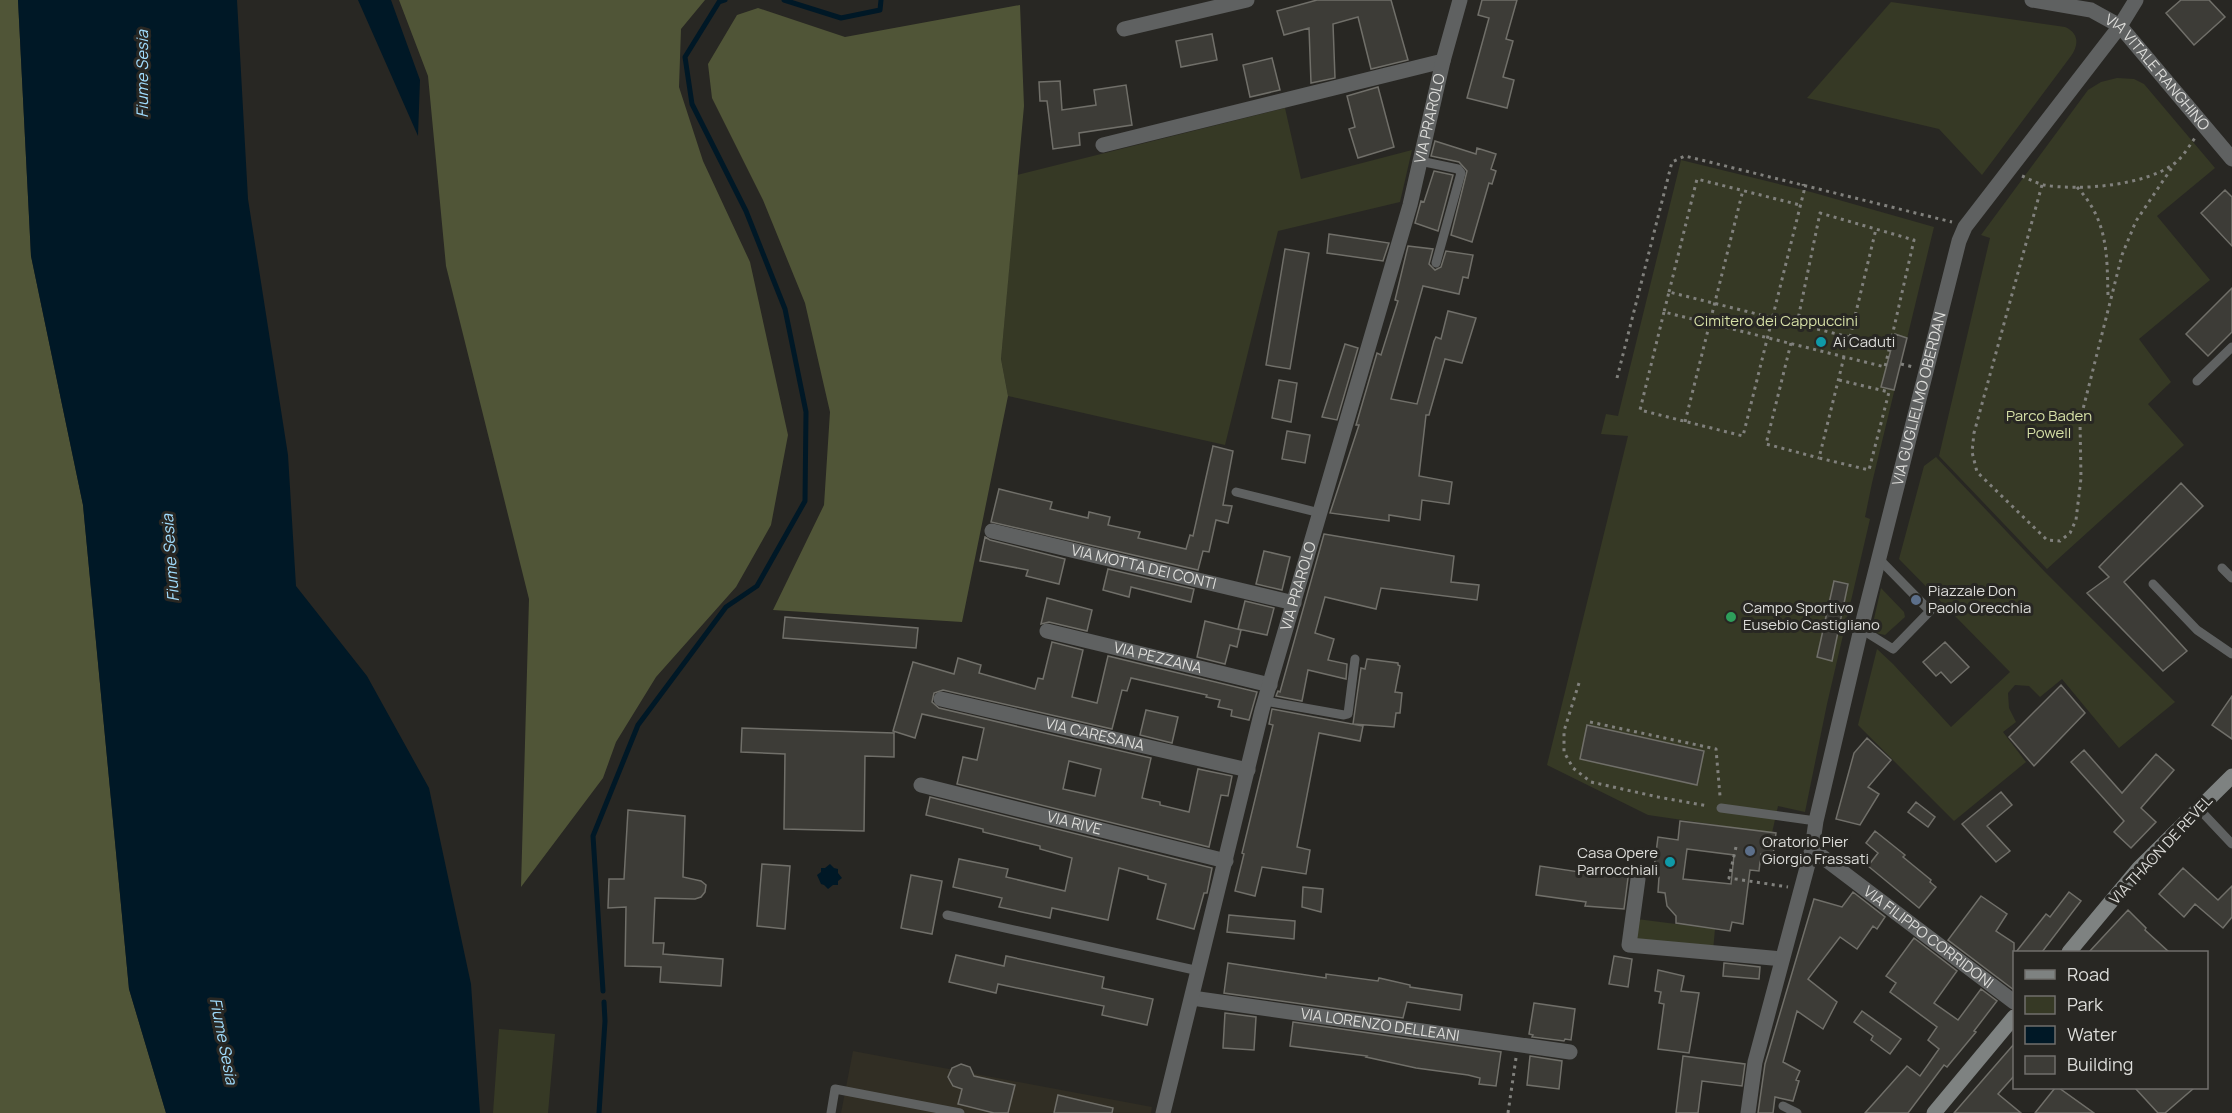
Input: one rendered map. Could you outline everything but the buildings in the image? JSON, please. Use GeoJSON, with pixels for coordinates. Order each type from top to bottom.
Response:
{"type":"FeatureCollection","features":[{"type":"Feature","properties":{"kind":"main road","name":"VIA THAON DE REVEL"},"geometry":{"type":"LineString","coordinates":[[2070,951],[2139,868],[2232,776]]}},
{"type":"Feature","properties":{"kind":"main road"},"geometry":{"type":"LineString","coordinates":[[1934,1113],[2013,1018]]}},
{"type":"Feature","properties":{"kind":"street"},"geometry":{"type":"LineString","coordinates":[[1124,29],[1247,0]]}},
{"type":"Feature","properties":{"kind":"street","name":"VIA PRAROLO"},"geometry":{"type":"LineString","coordinates":[[1163,1113],[1265,701],[1410,205],[1443,61],[1460,0]]}},
{"type":"Feature","properties":{"kind":"street","name":"VIA VITALE RANGHINO"},"geometry":{"type":"LineString","coordinates":[[2032,0],[2091,10],[2120,26],[2232,159]]}},
{"type":"Feature","properties":{"kind":"street","name":"VIA GUGLIELMO OBERDAN"},"geometry":{"type":"LineString","coordinates":[[1748,1113],[1755,1062],[1812,849],[1816,821],[1861,629],[1952,266],[1965,227],[2120,26],[2136,0]]}},
{"type":"Feature","properties":{"kind":"street","name":"VIA PRAROLO"},"geometry":{"type":"LineString","coordinates":[[1103,146],[1443,61]]}},
{"type":"Feature","properties":{"kind":"street","name":"VIA MOTTA DEI CONTI"},"geometry":{"type":"LineString","coordinates":[[992,531],[1294,603]]}},
{"type":"Feature","properties":{"kind":"street","name":"VIA PEZZANA"},"geometry":{"type":"LineString","coordinates":[[1047,631],[1270,685]]}},
{"type":"Feature","properties":{"kind":"street","name":"VIA CARESANA"},"geometry":{"type":"LineString","coordinates":[[940,699],[1248,770]]}},
{"type":"Feature","properties":{"kind":"street","name":"VIA RIVE"},"geometry":{"type":"LineString","coordinates":[[921,785],[1226,861]]}},
{"type":"Feature","properties":{"kind":"street","name":"VIA FILIPPO CORRIDONI"},"geometry":{"type":"LineString","coordinates":[[1812,849],[2013,1001]]}},
{"type":"Feature","properties":{"kind":"street"},"geometry":{"type":"LineString","coordinates":[[1638,879],[1629,945],[1782,959]]}},
{"type":"Feature","properties":{"kind":"street","name":"VIA LORENZO DELLEANI"},"geometry":{"type":"LineString","coordinates":[[1192,998],[1570,1052]]}},
{"type":"Feature","properties":{"kind":"lane"},"geometry":{"type":"LineString","coordinates":[[1420,161],[1458,169],[1461,173],[1436,263]]}},
{"type":"Feature","properties":{"kind":"lane"},"geometry":{"type":"LineString","coordinates":[[2197,381],[2232,347]]}},
{"type":"Feature","properties":{"kind":"lane"},"geometry":{"type":"LineString","coordinates":[[1236,492],[1320,513]]}},
{"type":"Feature","properties":{"kind":"lane"},"geometry":{"type":"LineString","coordinates":[[1861,629],[1893,649],[1930,611],[1879,559]]}},
{"type":"Feature","properties":{"kind":"lane"},"geometry":{"type":"LineString","coordinates":[[2222,568],[2232,578]]}},
{"type":"Feature","properties":{"kind":"lane"},"geometry":{"type":"LineString","coordinates":[[2153,584],[2197,630],[2232,654]]}},
{"type":"Feature","properties":{"kind":"lane"},"geometry":{"type":"LineString","coordinates":[[1265,701],[1348,714],[1355,659]]}},
{"type":"Feature","properties":{"kind":"lane"},"geometry":{"type":"LineString","coordinates":[[1721,808],[1816,821]]}},
{"type":"Feature","properties":{"kind":"lane"},"geometry":{"type":"LineString","coordinates":[[2199,809],[2232,844]]}},
{"type":"Feature","properties":{"kind":"lane"},"geometry":{"type":"LineString","coordinates":[[947,915],[1199,971]]}},
{"type":"Feature","properties":{"kind":"lane"},"geometry":{"type":"LineString","coordinates":[[831,1113],[835,1089],[960,1113]]}},
{"type":"Feature","properties":{"kind":"lane"},"geometry":{"type":"LineString","coordinates":[[1784,1106],[1797,1113]]}},
{"type":"Feature","properties":{"kind":"path"},"geometry":{"type":"LineString","coordinates":[[2042,184],[1974,433],[1972,452],[1977,472],[2047,540],[2060,541],[2070,533],[2076,520],[2081,478],[2080,421],[2122,255],[2136,221],[2175,163],[2194,138],[2207,129]]}},
{"type":"Feature","properties":{"kind":"path"},"geometry":{"type":"LineString","coordinates":[[1617,378],[1672,162],[1685,156],[1941,218],[1965,227]]}},
{"type":"Feature","properties":{"kind":"path"},"geometry":{"type":"LineString","coordinates":[[2010,169],[2020,176],[2042,184],[2077,187],[2112,185],[2142,179],[2175,163]]}},
{"type":"Feature","properties":{"kind":"path"},"geometry":{"type":"LineString","coordinates":[[1800,205],[1697,179],[1640,410],[1743,436],[1804,191],[1803,184]]}},
{"type":"Feature","properties":{"kind":"path"},"geometry":{"type":"LineString","coordinates":[[2077,187],[2091,202],[2100,221],[2106,247],[2109,302]]}},
{"type":"Feature","properties":{"kind":"path"},"geometry":{"type":"LineString","coordinates":[[1685,422],[1743,190]]}},
{"type":"Feature","properties":{"kind":"path"},"geometry":{"type":"LineString","coordinates":[[1664,312],[1885,367],[1914,240],[1820,213],[1797,324]]}},
{"type":"Feature","properties":{"kind":"path"},"geometry":{"type":"LineString","coordinates":[[1850,337],[1876,229]]}},
{"type":"Feature","properties":{"kind":"path"},"geometry":{"type":"LineString","coordinates":[[1669,292],[1889,347]]}},
{"type":"Feature","properties":{"kind":"path"},"geometry":{"type":"LineString","coordinates":[[1791,343],[1766,444],[1869,470],[1888,392],[1839,380]]}},
{"type":"Feature","properties":{"kind":"path"},"geometry":{"type":"LineString","coordinates":[[1819,458],[1844,357]]}},
{"type":"Feature","properties":{"kind":"path"},"geometry":{"type":"LineString","coordinates":[[1578,683],[1564,731],[1564,752],[1573,768],[1591,782],[1721,808],[1716,749],[1590,722]]}},
{"type":"Feature","properties":{"kind":"path"},"geometry":{"type":"LineString","coordinates":[[1736,847],[1729,878],[1802,888]]}},
{"type":"Feature","properties":{"kind":"path"},"geometry":{"type":"LineString","coordinates":[[1508,1113],[1518,1045]]}},
{"type":"Feature","properties":{"kind":"shaded area"},"geometry":{"type":"Polygon","coordinates":[[[853,1051],[1152,1107],[1151,1113],[841,1113],[853,1051]]]}},
{"type":"Feature","properties":{"kind":"green space"},"geometry":{"type":"Polygon","coordinates":[[[0,0],[18,0],[31,256],[83,505],[129,989],[166,1113],[0,1113],[0,0]]]}},
{"type":"Feature","properties":{"kind":"green space"},"geometry":{"type":"Polygon","coordinates":[[[399,0],[705,0],[681,29],[679,87],[703,161],[750,262],[788,435],[771,525],[736,587],[656,677],[616,742],[603,778],[521,887],[529,599],[446,266],[428,76],[399,0]]]}},
{"type":"Feature","properties":{"kind":"green space"},"geometry":{"type":"Polygon","coordinates":[[[1891,2],[2065,27],[2075,36],[2076,44],[2071,56],[1982,175],[1939,129],[1807,98],[1891,2]]]}},
{"type":"Feature","properties":{"kind":"green space"},"geometry":{"type":"Polygon","coordinates":[[[1020,5],[1024,106],[1001,359],[1008,396],[962,622],[773,610],[824,505],[830,412],[805,303],[763,200],[712,98],[708,64],[737,15],[758,8],[845,37],[1020,5]]]}},
{"type":"Feature","properties":{"kind":"green space","name":"Parco Baden Powell"},"geometry":{"type":"Polygon","coordinates":[[[2117,78],[2134,79],[2144,84],[2215,168],[2157,216],[2210,280],[2139,339],[2171,382],[2148,404],[2184,445],[2047,569],[1939,456],[1990,238],[1981,235],[2088,90],[2101,82],[2117,78]]]}},
{"type":"Feature","properties":{"kind":"green space"},"geometry":{"type":"Polygon","coordinates":[[[1285,108],[1301,179],[1412,150],[1400,202],[1278,231],[1225,445],[1008,396],[1001,359],[1017,175],[1285,108]]]}},
{"type":"Feature","properties":{"kind":"green space","name":"Cimitero dei Cappuccini"},"geometry":{"type":"Polygon","coordinates":[[[1681,160],[1811,192],[1934,227],[1872,483],[1865,517],[1870,519],[1827,704],[1805,812],[1778,806],[1772,833],[1648,815],[1547,765],[1628,436],[1601,434],[1606,414],[1618,416],[1681,160]]]}},
{"type":"Feature","properties":{"kind":"green space"},"geometry":{"type":"Polygon","coordinates":[[[1936,457],[2045,572],[2175,702],[2119,748],[2062,679],[2040,697],[2029,686],[2015,685],[2008,693],[2009,708],[2016,722],[2003,732],[2026,762],[1954,821],[1858,725],[1877,649],[1951,727],[2010,672],[1899,559],[1924,466],[1936,457]]]}},
{"type":"Feature","properties":{"kind":"green space"},"geometry":{"type":"Polygon","coordinates":[[[1881,588],[1904,612],[1905,617],[1885,635],[1871,632],[1881,588]]]}},
{"type":"Feature","properties":{"kind":"green space"},"geometry":{"type":"Polygon","coordinates":[[[1637,919],[1715,929],[1713,951],[1634,940],[1637,919]]]}},
{"type":"Feature","properties":{"kind":"green space"},"geometry":{"type":"Polygon","coordinates":[[[499,1029],[555,1034],[548,1113],[493,1113],[499,1029]]]}},
{"type":"Feature","properties":{"kind":"water","name":"Fiume Sesia"},"geometry":{"type":"Polygon","coordinates":[[[18,0],[237,0],[248,199],[288,455],[296,586],[367,676],[429,788],[471,984],[480,1113],[166,1113],[129,989],[83,505],[31,256],[18,0]]]}},
{"type":"Feature","properties":{"kind":"water"},"geometry":{"type":"Polygon","coordinates":[[[358,0],[391,0],[420,80],[418,136],[358,0]]]}},
{"type":"Feature","properties":{"kind":"water"},"geometry":{"type":"Polygon","coordinates":[[[830,864],[838,869],[842,878],[838,881],[838,885],[833,885],[828,889],[821,884],[817,875],[821,872],[821,868],[830,864]]]}},
{"type":"Feature","properties":{"kind":"waterway"},"geometry":{"type":"LineString","coordinates":[[603,991],[593,836],[638,725],[726,607],[757,586],[805,501],[806,412],[785,309],[746,211],[692,104],[685,57],[719,2],[725,0]]}},
{"type":"Feature","properties":{"kind":"waterway"},"geometry":{"type":"LineString","coordinates":[[784,0],[841,18],[880,10],[881,0]]}},
{"type":"Feature","properties":{"kind":"waterway"},"geometry":{"type":"LineString","coordinates":[[599,1113],[605,1021],[604,1002]]}},
{"type":"Feature","properties":{"kind":"place","name":"Ai Caduti"},"geometry":{"type":"Point","coordinates":[1821,342]}},
{"type":"Feature","properties":{"kind":"place","name":"Piazzale Don Paolo Orecchia"},"geometry":{"type":"Point","coordinates":[1916,600]}},
{"type":"Feature","properties":{"kind":"place","name":"Campo Sportivo Eusebio Castigliano"},"geometry":{"type":"Point","coordinates":[1731,617]}},
{"type":"Feature","properties":{"kind":"place","name":"Oratorio Pier Giorgio Frassati"},"geometry":{"type":"Point","coordinates":[1750,851]}},
{"type":"Feature","properties":{"kind":"place","name":"Casa Opere Parrocchiali"},"geometry":{"type":"Point","coordinates":[1670,862]}}]}
